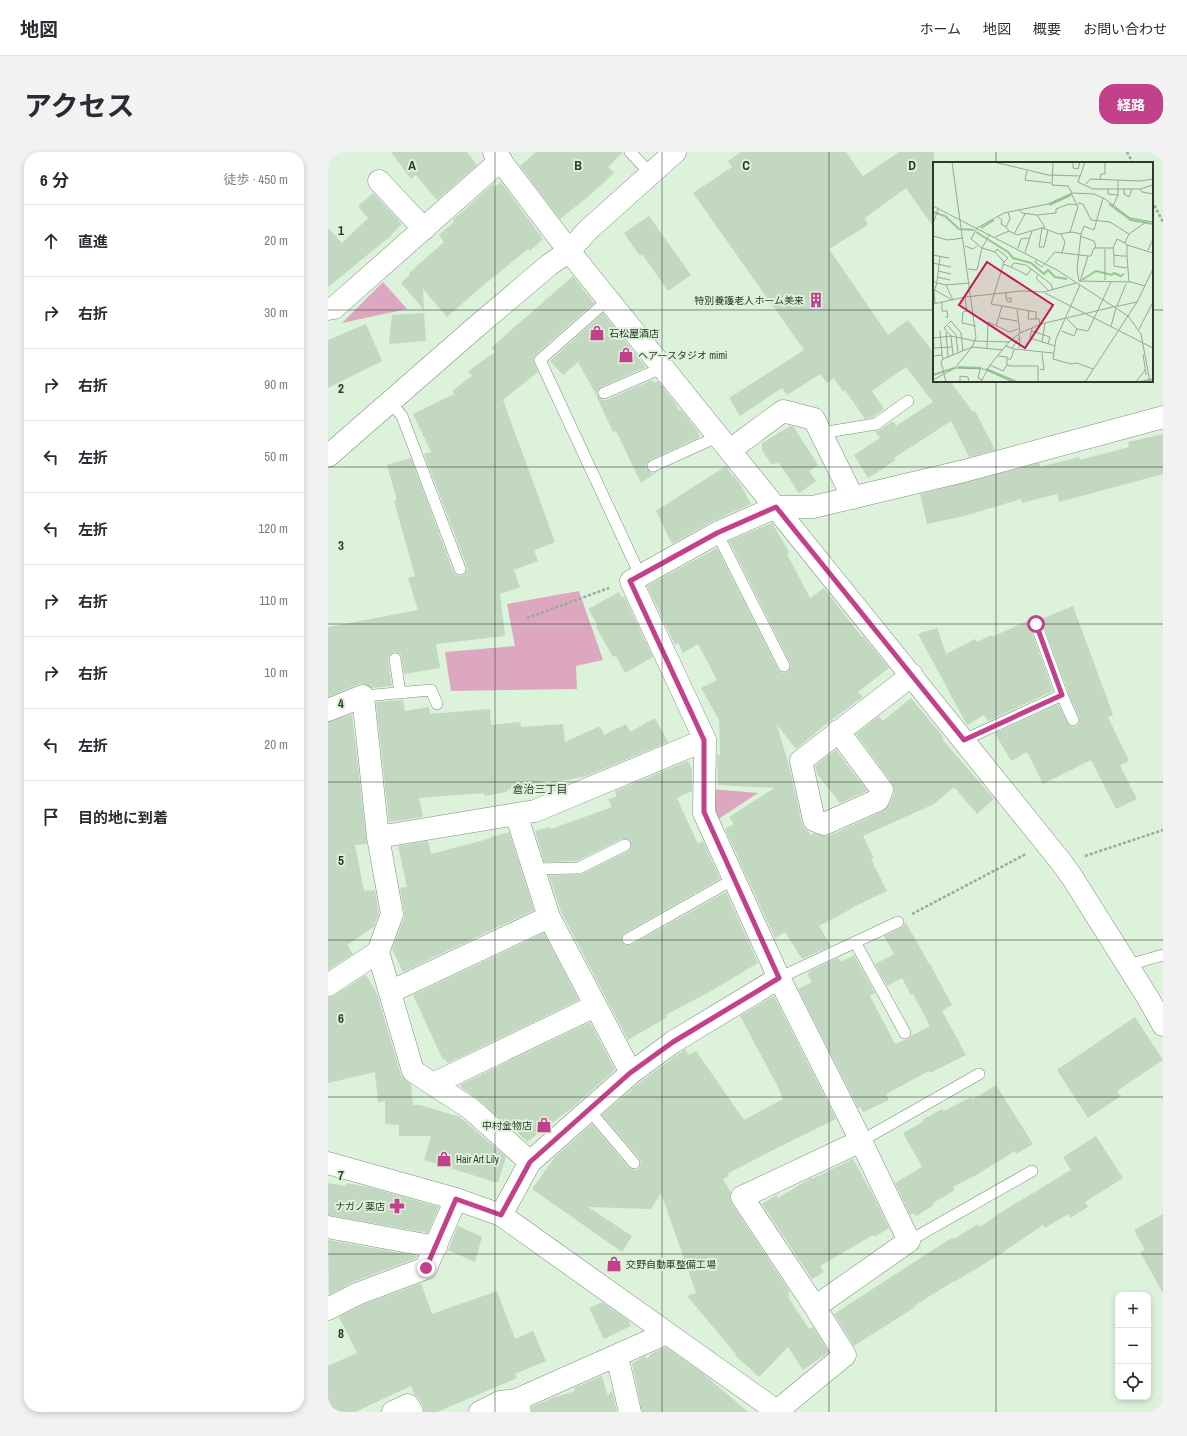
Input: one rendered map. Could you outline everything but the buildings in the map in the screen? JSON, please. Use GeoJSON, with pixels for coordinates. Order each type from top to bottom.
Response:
{"type":"FeatureCollection","features":[{"type":"Feature","properties":{"kind":"street"},"geometry":{"type":"LineString","coordinates":[[328,456],[477,326],[549,265],[569,251],[588,230],[675,152]]}},
{"type":"Feature","properties":{"kind":"street"},"geometry":{"type":"LineString","coordinates":[[328,310],[334,308],[424,229],[498,156],[569,251],[1047,843],[1072,877],[1128,965],[1163,1025]]}},
{"type":"Feature","properties":{"kind":"street"},"geometry":{"type":"LineString","coordinates":[[379,181],[424,229]]}},
{"type":"Feature","properties":{"kind":"street"},"geometry":{"type":"LineString","coordinates":[[725,443],[784,411],[814,419],[853,498]]}},
{"type":"Feature","properties":{"kind":"street"},"geometry":{"type":"LineString","coordinates":[[815,1307],[909,1241],[861,1141],[779,978],[704,812],[704,740],[635,578],[717,533],[776,507],[813,507],[853,498],[964,471],[1163,417]]}},
{"type":"Feature","properties":{"kind":"street"},"geometry":{"type":"LineString","coordinates":[[838,731],[912,676]]}},
{"type":"Feature","properties":{"kind":"street"},"geometry":{"type":"LineString","coordinates":[[328,710],[363,696],[378,837],[392,914],[378,952],[328,985]]}},
{"type":"Feature","properties":{"kind":"street"},"geometry":{"type":"LineString","coordinates":[[378,837],[535,811],[704,740]]}},
{"type":"Feature","properties":{"kind":"street"},"geometry":{"type":"LineString","coordinates":[[516,814],[550,917],[630,1073]]}},
{"type":"Feature","properties":{"kind":"street"},"geometry":{"type":"LineString","coordinates":[[390,992],[550,917]]}},
{"type":"Feature","properties":{"kind":"street"},"geometry":{"type":"LineString","coordinates":[[378,952],[413,1071],[471,1109],[530,1162]]}},
{"type":"Feature","properties":{"kind":"street"},"geometry":{"type":"LineString","coordinates":[[501,1215],[530,1162],[630,1073],[673,1042],[779,978]]}},
{"type":"Feature","properties":{"kind":"street"},"geometry":{"type":"LineString","coordinates":[[434,1084],[595,1006]]}},
{"type":"Feature","properties":{"kind":"street"},"geometry":{"type":"LineString","coordinates":[[328,1163],[456,1199],[501,1215],[777,1412],[845,1355],[742,1197],[861,1141]]}},
{"type":"Feature","properties":{"kind":"street"},"geometry":{"type":"LineString","coordinates":[[328,1308],[357,1294],[426,1268],[456,1199]]}},
{"type":"Feature","properties":{"kind":"street"},"geometry":{"type":"LineString","coordinates":[[328,1227],[436,1247]]}},
{"type":"Feature","properties":{"kind":"street"},"geometry":{"type":"LineString","coordinates":[[480,1412],[500,1402],[518,1406],[617,1356],[667,1333]]}},
{"type":"Feature","properties":{"kind":"street"},"geometry":{"type":"LineString","coordinates":[[617,1356],[630,1412]]}},
{"type":"Feature","properties":{"kind":"street"},"geometry":{"type":"LineString","coordinates":[[393,1412],[408,1405],[412,1412]]}},
{"type":"Feature","properties":{"kind":"lane"},"geometry":{"type":"LineString","coordinates":[[630,152],[651,174]]}},
{"type":"Feature","properties":{"kind":"lane"},"geometry":{"type":"LineString","coordinates":[[609,299],[540,360],[635,578]]}},
{"type":"Feature","properties":{"kind":"lane"},"geometry":{"type":"LineString","coordinates":[[604,393],[664,367]]}},
{"type":"Feature","properties":{"kind":"lane"},"geometry":{"type":"LineString","coordinates":[[390,402],[402,416],[460,569]]}},
{"type":"Feature","properties":{"kind":"lane"},"geometry":{"type":"LineString","coordinates":[[821,433],[876,424],[908,402]]}},
{"type":"Feature","properties":{"kind":"lane"},"geometry":{"type":"LineString","coordinates":[[653,466],[725,443]]}},
{"type":"Feature","properties":{"kind":"lane"},"geometry":{"type":"LineString","coordinates":[[717,533],[784,666]]}},
{"type":"Feature","properties":{"kind":"lane"},"geometry":{"type":"LineString","coordinates":[[1036,624],[1062,695],[1073,720]]}},
{"type":"Feature","properties":{"kind":"lane"},"geometry":{"type":"LineString","coordinates":[[395,659],[400,693]]}},
{"type":"Feature","properties":{"kind":"lane"},"geometry":{"type":"LineString","coordinates":[[363,696],[431,690],[437,704]]}},
{"type":"Feature","properties":{"kind":"lane"},"geometry":{"type":"LineString","coordinates":[[964,740],[1062,695]]}},
{"type":"Feature","properties":{"kind":"lane"},"geometry":{"type":"LineString","coordinates":[[534,869],[579,868],[625,845]]}},
{"type":"Feature","properties":{"kind":"lane"},"geometry":{"type":"LineString","coordinates":[[628,939],[734,879]]}},
{"type":"Feature","properties":{"kind":"lane"},"geometry":{"type":"LineString","coordinates":[[779,978],[898,922]]}},
{"type":"Feature","properties":{"kind":"lane"},"geometry":{"type":"LineString","coordinates":[[855,942],[905,1033]]}},
{"type":"Feature","properties":{"kind":"lane"},"geometry":{"type":"LineString","coordinates":[[1128,965],[1163,955]]}},
{"type":"Feature","properties":{"kind":"lane"},"geometry":{"type":"LineString","coordinates":[[861,1141],[979,1074]]}},
{"type":"Feature","properties":{"kind":"lane"},"geometry":{"type":"LineString","coordinates":[[589,1110],[634,1163]]}},
{"type":"Feature","properties":{"kind":"lane"},"geometry":{"type":"LineString","coordinates":[[909,1241],[1032,1171]]}},
{"type":"Feature","properties":{"kind":"path"},"geometry":{"type":"LineString","coordinates":[[1127,152],[1132,162]]}},
{"type":"Feature","properties":{"kind":"path"},"geometry":{"type":"LineString","coordinates":[[1153,203],[1163,222]]}},
{"type":"Feature","properties":{"kind":"path"},"geometry":{"type":"LineString","coordinates":[[527,618],[635,578]]}},
{"type":"Feature","properties":{"kind":"path"},"geometry":{"type":"LineString","coordinates":[[1062,863],[1163,830]]}},
{"type":"Feature","properties":{"kind":"path"},"geometry":{"type":"LineString","coordinates":[[898,922],[1047,843]]}},
{"type":"Feature","properties":{"kind":"shaded area"},"geometry":{"type":"Polygon","coordinates":[[[383,282],[407,309],[342,323],[383,282]]]}},
{"type":"Feature","properties":{"kind":"shaded area"},"geometry":{"type":"Polygon","coordinates":[[[579,591],[603,660],[576,666],[577,689],[451,691],[445,652],[515,646],[507,604],[579,591]]]}},
{"type":"Feature","properties":{"kind":"shaded area"},"geometry":{"type":"Polygon","coordinates":[[[711,789],[758,793],[717,820],[711,789]]]}},
{"type":"Feature","properties":{"kind":"place","name":"特別養護老人ホーム美来"},"geometry":{"type":"Point","coordinates":[816,300]}},
{"type":"Feature","properties":{"kind":"place","name":"石松屋酒店"},"geometry":{"type":"Point","coordinates":[597,333]}},
{"type":"Feature","properties":{"kind":"place","name":"ヘアースタジオ mimi"},"geometry":{"type":"Point","coordinates":[626,355]}},
{"type":"Feature","properties":{"kind":"place","name":"中村金物店"},"geometry":{"type":"Point","coordinates":[544,1125]}},
{"type":"Feature","properties":{"kind":"place","name":"Hair Art Lily"},"geometry":{"type":"Point","coordinates":[444,1159]}},
{"type":"Feature","properties":{"kind":"place","name":"ナガノ薬店"},"geometry":{"type":"Point","coordinates":[397,1206]}},
{"type":"Feature","properties":{"kind":"place","name":"交野自動車整備工場"},"geometry":{"type":"Point","coordinates":[614,1264]}},
{"type":"Feature","properties":{"kind":"district","name":"倉治三丁目"},"geometry":{"type":"Point","coordinates":[540,789]}},
{"type":"Feature","properties":{"kind":"route"},"geometry":{"type":"LineString","coordinates":[[426,1268],[456,1199],[501,1215],[530,1162],[630,1073],[673,1042],[779,978],[704,812],[704,740],[630,581],[717,533],[776,507],[964,740],[1062,695],[1036,624]]}}]}
